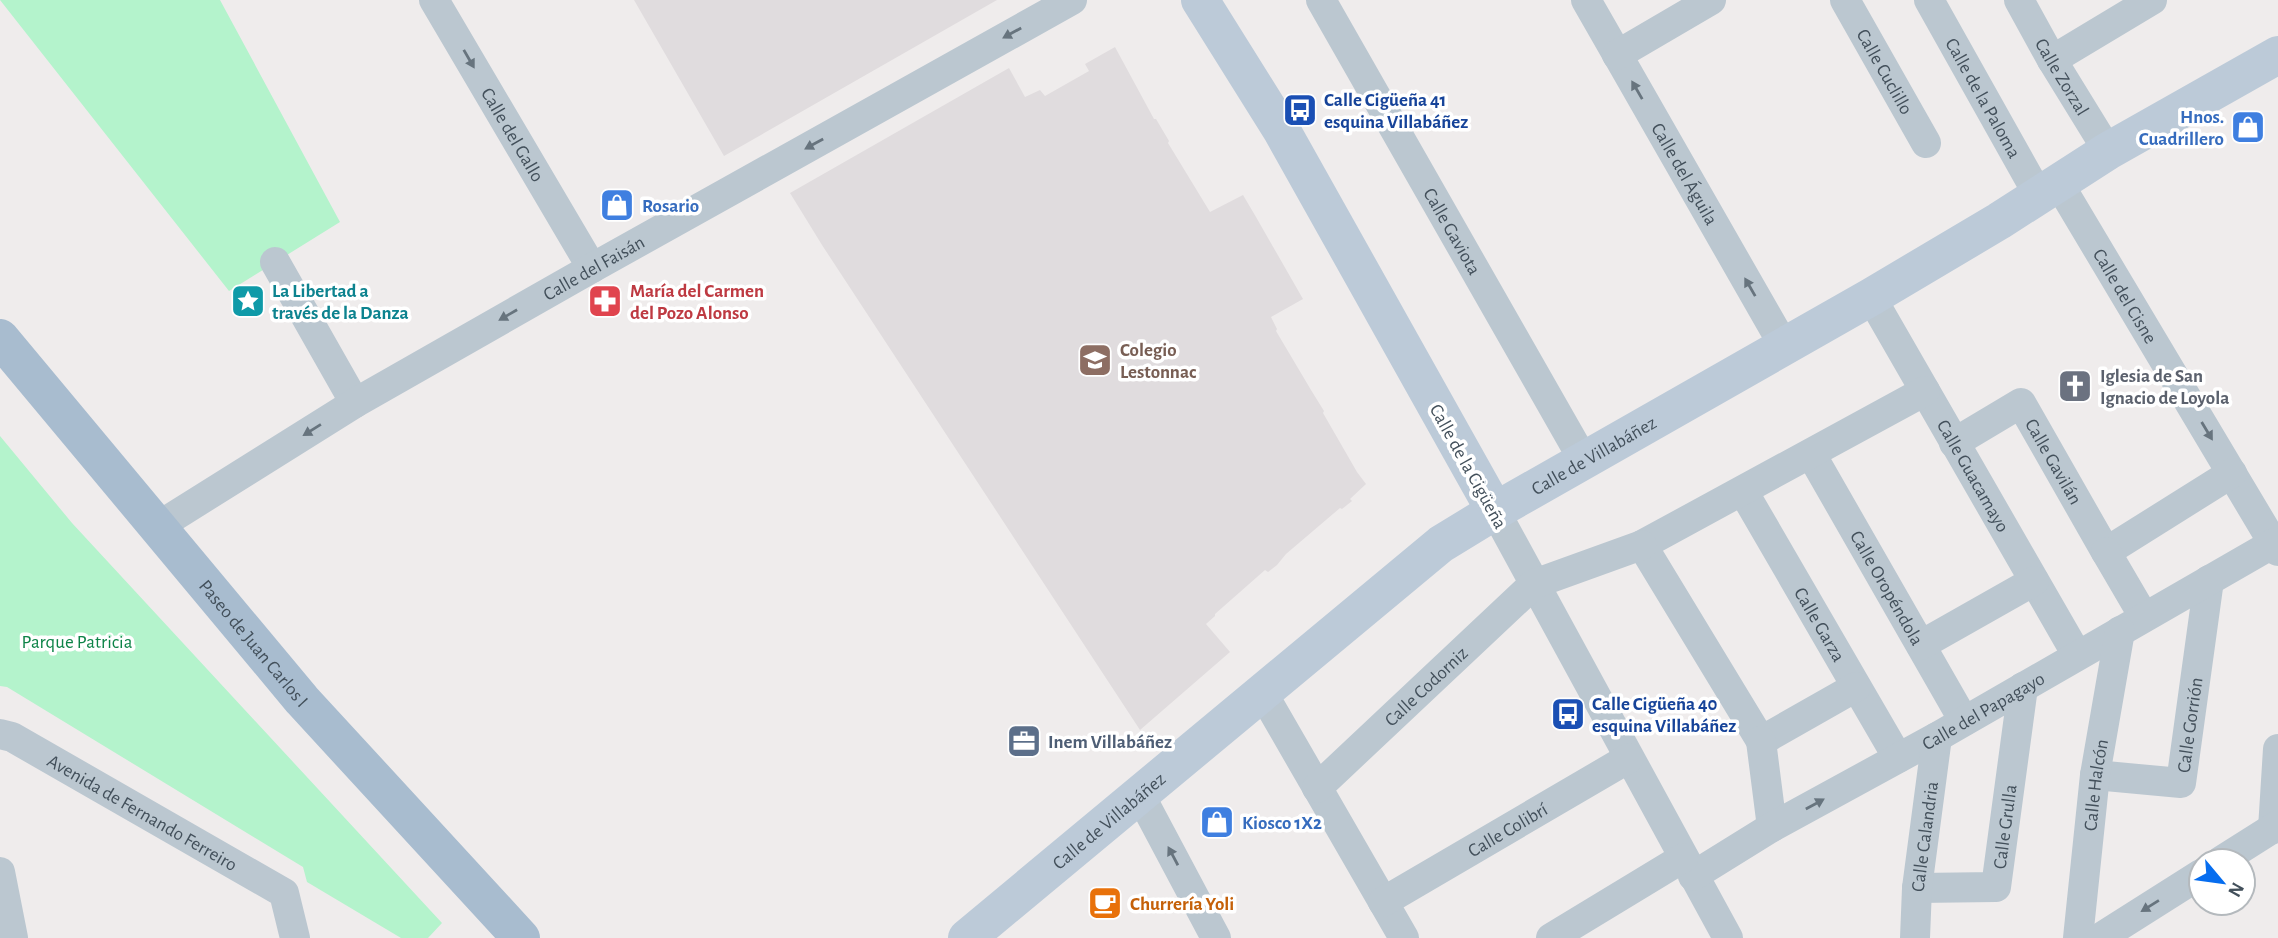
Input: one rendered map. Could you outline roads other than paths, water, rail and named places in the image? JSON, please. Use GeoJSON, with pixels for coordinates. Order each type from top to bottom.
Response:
{"type":"FeatureCollection","features":[{"type":"Feature","properties":{"kind":"main road","name":"Calle de la Cigüeña"},"geometry":{"type":"LineString","coordinates":[[1200,0],[1282,131],[1495,511]]}},
{"type":"Feature","properties":{"kind":"main road","name":"Calle de Villabáñez"},"geometry":{"type":"LineString","coordinates":[[967,938],[1441,544],[1871,297],[2049,190],[2108,151],[2278,55]]}},
{"type":"Feature","properties":{"kind":"main road","name":"Paseo de Juan Carlos I"},"geometry":{"type":"LineString","coordinates":[[0,338],[302,700],[521,938]]}},
{"type":"Feature","properties":{"kind":"street","name":"Calle del Gallo"},"geometry":{"type":"LineString","coordinates":[[434,0],[592,268]]}},
{"type":"Feature","properties":{"kind":"street","name":"Calle del Faisán"},"geometry":{"type":"LineString","coordinates":[[156,527],[355,403],[1072,0]]}},
{"type":"Feature","properties":{"kind":"street","name":"Calle Gaviota"},"geometry":{"type":"LineString","coordinates":[[1321,0],[1584,461]]}},
{"type":"Feature","properties":{"kind":"street","name":"Calle del Águila"},"geometry":{"type":"LineString","coordinates":[[1586,0],[1784,346]]}},
{"type":"Feature","properties":{"kind":"street"},"geometry":{"type":"LineString","coordinates":[[1617,55],[1711,0]]}},
{"type":"Feature","properties":{"kind":"street","name":"Calle Cuclillo"},"geometry":{"type":"LineString","coordinates":[[1845,0],[1926,143]]}},
{"type":"Feature","properties":{"kind":"street","name":"Calle de la Paloma"},"geometry":{"type":"LineString","coordinates":[[1929,0],[2049,190]]}},
{"type":"Feature","properties":{"kind":"street","name":"Calle Zorzal"},"geometry":{"type":"LineString","coordinates":[[2019,0],[2108,151]]}},
{"type":"Feature","properties":{"kind":"street"},"geometry":{"type":"LineString","coordinates":[[2052,60],[2152,0]]}},
{"type":"Feature","properties":{"kind":"street","name":"Calle del Cisne"},"geometry":{"type":"LineString","coordinates":[[2049,190],[2232,473],[2276,547]]}},
{"type":"Feature","properties":{"kind":"street"},"geometry":{"type":"LineString","coordinates":[[275,262],[355,403]]}},
{"type":"Feature","properties":{"kind":"street","name":"Calle Guacamayo"},"geometry":{"type":"LineString","coordinates":[[1871,297],[2077,656]]}},
{"type":"Feature","properties":{"kind":"street"},"geometry":{"type":"LineString","coordinates":[[1534,584],[1642,545],[1925,391]]}},
{"type":"Feature","properties":{"kind":"street","name":"Calle Gavilán"},"geometry":{"type":"LineString","coordinates":[[1954,443],[2021,403],[2106,552],[2132,624]]}},
{"type":"Feature","properties":{"kind":"street","name":"Calle Oropéndola"},"geometry":{"type":"LineString","coordinates":[[1811,454],[1964,721]]}},
{"type":"Feature","properties":{"kind":"street"},"geometry":{"type":"LineString","coordinates":[[2106,552],[2232,473]]}},
{"type":"Feature","properties":{"kind":"street","name":"Calle Garza"},"geometry":{"type":"LineString","coordinates":[[1743,491],[1898,758]]}},
{"type":"Feature","properties":{"kind":"street","name":"Calle de la Cigüeña"},"geometry":{"type":"LineString","coordinates":[[1495,511],[1688,867],[1721,935]]}},
{"type":"Feature","properties":{"kind":"street"},"geometry":{"type":"LineString","coordinates":[[1642,545],[1762,741],[1772,827]]}},
{"type":"Feature","properties":{"kind":"street","name":"Calle del Papagayo"},"geometry":{"type":"LineString","coordinates":[[1551,938],[1772,827],[1937,737],[2208,580],[2276,547]]}},
{"type":"Feature","properties":{"kind":"street","name":"Calle Gorrión"},"geometry":{"type":"LineString","coordinates":[[2095,775],[2181,783],[2208,580]]}},
{"type":"Feature","properties":{"kind":"street"},"geometry":{"type":"LineString","coordinates":[[1921,645],[2034,581]]}},
{"type":"Feature","properties":{"kind":"street","name":"Calle Codorniz"},"geometry":{"type":"LineString","coordinates":[[1317,788],[1534,584]]}},
{"type":"Feature","properties":{"kind":"street","name":"Calle Halcón"},"geometry":{"type":"LineString","coordinates":[[2078,938],[2095,775],[2132,624]]}},
{"type":"Feature","properties":{"kind":"street"},"geometry":{"type":"LineString","coordinates":[[1762,741],[1856,687]]}},
{"type":"Feature","properties":{"kind":"street","name":"Calle Grulla"},"geometry":{"type":"LineString","coordinates":[[1917,888],[1996,887],[2023,687]]}},
{"type":"Feature","properties":{"kind":"street"},"geometry":{"type":"LineString","coordinates":[[1262,692],[1404,938]]}},
{"type":"Feature","properties":{"kind":"street","name":"Avenida de Fernando Ferreiro"},"geometry":{"type":"LineString","coordinates":[[0,734],[12,737],[284,893],[295,938]]}},
{"type":"Feature","properties":{"kind":"street","name":"Calle Calandria"},"geometry":{"type":"LineString","coordinates":[[1914,938],[1917,888],[1937,737]]}},
{"type":"Feature","properties":{"kind":"street"},"geometry":{"type":"LineString","coordinates":[[2243,847],[2275,827],[2278,749]]}},
{"type":"Feature","properties":{"kind":"street","name":"Calle Colibrí"},"geometry":{"type":"LineString","coordinates":[[1383,902],[1629,758]]}},
{"type":"Feature","properties":{"kind":"street"},"geometry":{"type":"LineString","coordinates":[[1140,794],[1216,938]]}},
{"type":"Feature","properties":{"kind":"street"},"geometry":{"type":"LineString","coordinates":[[0,872],[13,938]]}},
{"type":"Feature","properties":{"kind":"street"},"geometry":{"type":"LineString","coordinates":[[2100,938],[2187,883]]}},
{"type":"Feature","properties":{"kind":"place","name":"Calle Cigüeña 41 esquina Villabáñez"},"geometry":{"type":"Point","coordinates":[1300,110]}},
{"type":"Feature","properties":{"kind":"place","name":"Hnos. Cuadrillero"},"geometry":{"type":"Point","coordinates":[2248,127]}},
{"type":"Feature","properties":{"kind":"place","name":"Rosario"},"geometry":{"type":"Point","coordinates":[617,205]}},
{"type":"Feature","properties":{"kind":"place","name":"La Libertad a través de la Danza"},"geometry":{"type":"Point","coordinates":[248,301]}},
{"type":"Feature","properties":{"kind":"place","name":"María del Carmen del Pozo Alonso"},"geometry":{"type":"Point","coordinates":[605,301]}},
{"type":"Feature","properties":{"kind":"place","name":"Colegio Lestonnac"},"geometry":{"type":"Point","coordinates":[1095,360]}},
{"type":"Feature","properties":{"kind":"place","name":"Iglesia de San Ignacio de Loyola"},"geometry":{"type":"Point","coordinates":[2075,386]}},
{"type":"Feature","properties":{"kind":"place","name":"Calle Cigüeña 40 esquina Villabáñez"},"geometry":{"type":"Point","coordinates":[1568,714]}},
{"type":"Feature","properties":{"kind":"place","name":"Inem Villabáñez"},"geometry":{"type":"Point","coordinates":[1024,741]}},
{"type":"Feature","properties":{"kind":"place","name":"Kiosco 1X2"},"geometry":{"type":"Point","coordinates":[1217,822]}},
{"type":"Feature","properties":{"kind":"place","name":"Churrería Yoli"},"geometry":{"type":"Point","coordinates":[1105,903]}},
{"type":"Feature","properties":{"kind":"park label","name":"Parque Patricia"},"geometry":{"type":"Point","coordinates":[77,641]}}]}
